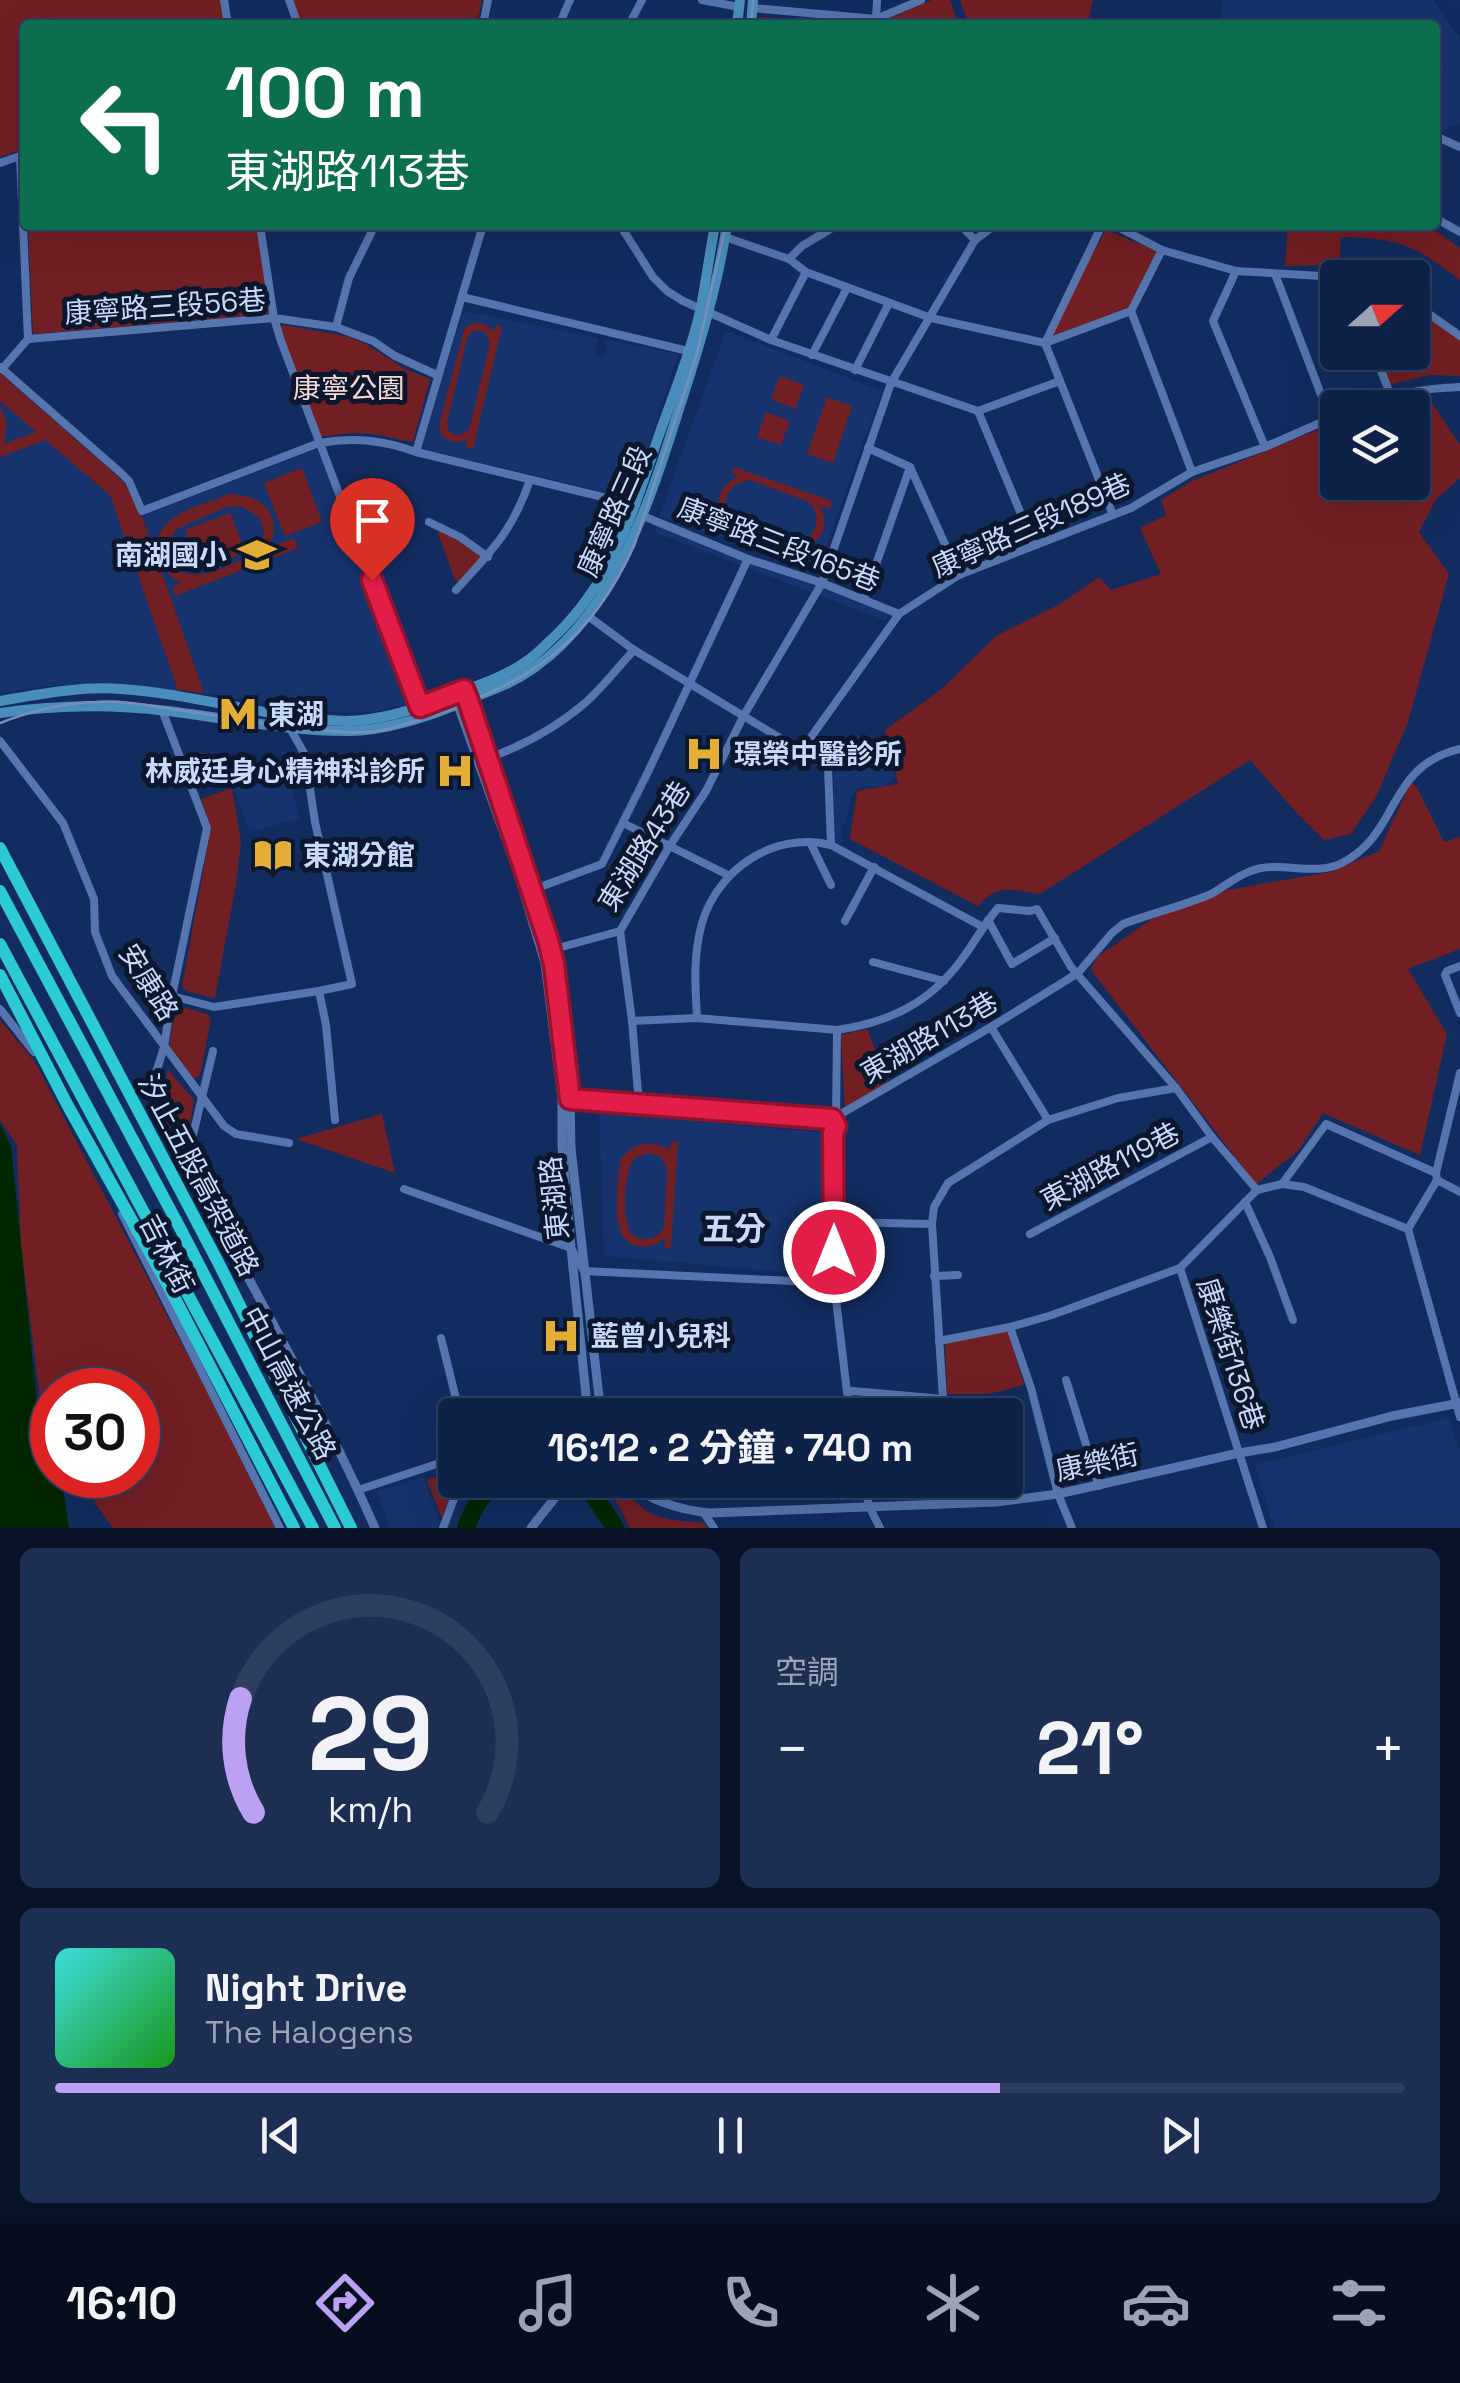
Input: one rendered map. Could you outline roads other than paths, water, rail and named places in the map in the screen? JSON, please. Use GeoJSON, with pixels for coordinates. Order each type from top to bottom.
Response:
{"type":"FeatureCollection","features":[{"type":"Feature","properties":{"kind":"highway","name":"汐止五股高架道路"},"geometry":{"type":"LineString","coordinates":[[0,848],[218,1262],[351,1528]]}},
{"type":"Feature","properties":{"kind":"highway","name":"中山高速公路"},"geometry":{"type":"LineString","coordinates":[[0,891],[335,1528]]}},
{"type":"Feature","properties":{"kind":"highway","name":"中山高速公路"},"geometry":{"type":"LineString","coordinates":[[0,944],[313,1528]]}},
{"type":"Feature","properties":{"kind":"highway"},"geometry":{"type":"LineString","coordinates":[[0,975],[294,1528]]}},
{"type":"Feature","properties":{"kind":"main road","name":"康寧路三段"},"geometry":{"type":"LineString","coordinates":[[0,713],[84,705],[162,710],[290,728],[352,731],[406,722],[527,662],[569,621],[606,573],[636,505],[705,311],[714,230]]}},
{"type":"Feature","properties":{"kind":"main road","name":"康寧路三段"},"geometry":{"type":"LineString","coordinates":[[2,701],[66,689],[119,688],[294,717],[350,721],[500,688],[523,676],[588,616],[616,573],[660,469],[726,231]]}},
{"type":"Feature","properties":{"kind":"street"},"geometry":{"type":"LineString","coordinates":[[702,0],[739,4]]}},
{"type":"Feature","properties":{"kind":"street"},"geometry":{"type":"LineString","coordinates":[[876,19],[878,0]]}},
{"type":"Feature","properties":{"kind":"street"},"geometry":{"type":"LineString","coordinates":[[753,4],[876,19],[921,0]]}},
{"type":"Feature","properties":{"kind":"street","name":"康寧路三段56巷"},"geometry":{"type":"LineString","coordinates":[[23,230],[28,339],[274,318],[336,327],[373,341],[437,375]]}},
{"type":"Feature","properties":{"kind":"street"},"geometry":{"type":"LineString","coordinates":[[261,230],[281,341],[420,707]]}},
{"type":"Feature","properties":{"kind":"street"},"geometry":{"type":"LineString","coordinates":[[336,327],[349,278],[371,230]]}},
{"type":"Feature","properties":{"kind":"street"},"geometry":{"type":"LineString","coordinates":[[416,452],[482,230]]}},
{"type":"Feature","properties":{"kind":"street"},"geometry":{"type":"LineString","coordinates":[[623,230],[666,291],[771,340],[891,383],[978,411],[1060,381]]}},
{"type":"Feature","properties":{"kind":"street"},"geometry":{"type":"LineString","coordinates":[[789,259],[828,230]]}},
{"type":"Feature","properties":{"kind":"street"},"geometry":{"type":"LineString","coordinates":[[965,230],[975,240],[988,230]]}},
{"type":"Feature","properties":{"kind":"street"},"geometry":{"type":"LineString","coordinates":[[1100,230],[1045,343],[1113,515]]}},
{"type":"Feature","properties":{"kind":"street"},"geometry":{"type":"LineString","coordinates":[[1124,230],[1162,250],[1236,271],[1320,276]]}},
{"type":"Feature","properties":{"kind":"street"},"geometry":{"type":"LineString","coordinates":[[726,231],[789,259],[806,272],[931,318],[1045,343],[1131,311],[1162,250]]}},
{"type":"Feature","properties":{"kind":"street","name":"東湖路43巷"},"geometry":{"type":"LineString","coordinates":[[546,951],[619,932],[706,791],[744,715],[822,584],[891,383],[975,240]]}},
{"type":"Feature","properties":{"kind":"street"},"geometry":{"type":"LineString","coordinates":[[1236,271],[1213,321],[1265,447]]}},
{"type":"Feature","properties":{"kind":"street"},"geometry":{"type":"LineString","coordinates":[[771,340],[806,272]]}},
{"type":"Feature","properties":{"kind":"street"},"geometry":{"type":"LineString","coordinates":[[1276,274],[1323,390]]}},
{"type":"Feature","properties":{"kind":"street"},"geometry":{"type":"LineString","coordinates":[[812,355],[847,288]]}},
{"type":"Feature","properties":{"kind":"street"},"geometry":{"type":"LineString","coordinates":[[462,298],[688,351]]}},
{"type":"Feature","properties":{"kind":"street"},"geometry":{"type":"LineString","coordinates":[[855,370],[889,303]]}},
{"type":"Feature","properties":{"kind":"street"},"geometry":{"type":"LineString","coordinates":[[1131,311],[1192,472]]}},
{"type":"Feature","properties":{"kind":"street"},"geometry":{"type":"LineString","coordinates":[[1430,315],[1460,336]]}},
{"type":"Feature","properties":{"kind":"street"},"geometry":{"type":"LineString","coordinates":[[28,339],[1,368],[129,481],[142,510],[320,443],[346,438],[375,440],[636,505]]}},
{"type":"Feature","properties":{"kind":"street"},"geometry":{"type":"LineString","coordinates":[[1417,390],[1460,386]]}},
{"type":"Feature","properties":{"kind":"street"},"geometry":{"type":"LineString","coordinates":[[978,411],[1034,546]]}},
{"type":"Feature","properties":{"kind":"street","name":"康寧路三段189巷"},"geometry":{"type":"LineString","coordinates":[[801,750],[899,614],[959,575],[1131,508],[1192,472],[1320,423]]}},
{"type":"Feature","properties":{"kind":"street"},"geometry":{"type":"LineString","coordinates":[[868,448],[910,467],[959,575]]}},
{"type":"Feature","properties":{"kind":"street"},"geometry":{"type":"LineString","coordinates":[[864,599],[910,467]]}},
{"type":"Feature","properties":{"kind":"street"},"geometry":{"type":"LineString","coordinates":[[456,590],[510,527],[530,480]]}},
{"type":"Feature","properties":{"kind":"street","name":"康寧路三段165巷"},"geometry":{"type":"LineString","coordinates":[[642,516],[899,614]]}},
{"type":"Feature","properties":{"kind":"street"},"geometry":{"type":"LineString","coordinates":[[429,522],[488,557]]}},
{"type":"Feature","properties":{"kind":"street"},"geometry":{"type":"LineString","coordinates":[[532,890],[602,864],[748,559]]}},
{"type":"Feature","properties":{"kind":"street"},"geometry":{"type":"LineString","coordinates":[[588,616],[634,650],[828,767],[830,845]]}},
{"type":"Feature","properties":{"kind":"street"},"geometry":{"type":"LineString","coordinates":[[489,758],[546,732],[586,702],[634,650]]}},
{"type":"Feature","properties":{"kind":"street","name":"東湖路"},"geometry":{"type":"LineString","coordinates":[[461,697],[489,758],[532,890],[546,951],[570,1099],[571,1148],[598,1398]]}},
{"type":"Feature","properties":{"kind":"street","name":"東湖路"},"geometry":{"type":"LineString","coordinates":[[461,697],[546,951],[586,1398]]}},
{"type":"Feature","properties":{"kind":"street"},"geometry":{"type":"LineString","coordinates":[[149,1095],[164,1046],[206,828],[162,710]]}},
{"type":"Feature","properties":{"kind":"street"},"geometry":{"type":"LineString","coordinates":[[172,996],[214,1008],[352,984],[315,822],[305,756],[290,728]]}},
{"type":"Feature","properties":{"kind":"street","name":"安康路"},"geometry":{"type":"LineString","coordinates":[[0,741],[63,823],[94,899],[95,932],[112,976],[224,1126],[236,1134],[289,1143]]}},
{"type":"Feature","properties":{"kind":"street","name":"東湖路113巷"},"geometry":{"type":"LineString","coordinates":[[836,1126],[839,1116],[1078,973],[1124,924],[1211,894],[1250,871],[1325,868],[1341,863],[1376,834],[1407,780],[1429,761],[1459,747]]}},
{"type":"Feature","properties":{"kind":"street"},"geometry":{"type":"LineString","coordinates":[[623,823],[728,875]]}},
{"type":"Feature","properties":{"kind":"street"},"geometry":{"type":"LineString","coordinates":[[697,1018],[694,976],[702,923],[711,902],[728,875],[764,850],[802,840],[830,845],[985,923],[1012,964],[1055,938]]}},
{"type":"Feature","properties":{"kind":"street"},"geometry":{"type":"LineString","coordinates":[[810,842],[831,886]]}},
{"type":"Feature","properties":{"kind":"street"},"geometry":{"type":"LineString","coordinates":[[846,922],[874,867]]}},
{"type":"Feature","properties":{"kind":"street"},"geometry":{"type":"LineString","coordinates":[[632,1020],[697,1018],[837,1030],[882,1021],[922,1000],[944,981],[998,908],[1037,909],[1070,967],[1176,1088],[1256,1190]]}},
{"type":"Feature","properties":{"kind":"street"},"geometry":{"type":"LineString","coordinates":[[619,932],[639,1104]]}},
{"type":"Feature","properties":{"kind":"street"},"geometry":{"type":"LineString","coordinates":[[872,962],[944,981]]}},
{"type":"Feature","properties":{"kind":"street"},"geometry":{"type":"LineString","coordinates":[[1459,1010],[1445,974],[1460,966]]}},
{"type":"Feature","properties":{"kind":"street"},"geometry":{"type":"LineString","coordinates":[[319,992],[335,1120]]}},
{"type":"Feature","properties":{"kind":"street","name":"吉林街"},"geometry":{"type":"LineString","coordinates":[[0,1009],[35,1053],[67,1112],[280,1528]]}},
{"type":"Feature","properties":{"kind":"street"},"geometry":{"type":"LineString","coordinates":[[991,1027],[1048,1120]]}},
{"type":"Feature","properties":{"kind":"street"},"geometry":{"type":"LineString","coordinates":[[837,1030],[834,1283],[848,1398]]}},
{"type":"Feature","properties":{"kind":"street"},"geometry":{"type":"LineString","coordinates":[[214,1052],[191,1152],[214,1216],[375,1528]]}},
{"type":"Feature","properties":{"kind":"street"},"geometry":{"type":"LineString","coordinates":[[1460,1073],[1436,1177],[1408,1229],[1460,1417]]}},
{"type":"Feature","properties":{"kind":"street"},"geometry":{"type":"LineString","coordinates":[[847,1392],[944,1400],[932,1224],[934,1207],[948,1183],[1048,1120],[1118,1098],[1176,1088]]}},
{"type":"Feature","properties":{"kind":"street"},"geometry":{"type":"LineString","coordinates":[[570,1099],[832,1119],[836,1126]]}},
{"type":"Feature","properties":{"kind":"street"},"geometry":{"type":"LineString","coordinates":[[1282,1184],[1326,1124],[1460,1192]]}},
{"type":"Feature","properties":{"kind":"street","name":"東湖路119巷"},"geometry":{"type":"LineString","coordinates":[[1030,1234],[1212,1137]]}},
{"type":"Feature","properties":{"kind":"street"},"geometry":{"type":"LineString","coordinates":[[940,1341],[1052,1315],[1180,1268],[1256,1190],[1282,1184],[1304,1188],[1408,1229]]}},
{"type":"Feature","properties":{"kind":"street"},"geometry":{"type":"LineString","coordinates":[[404,1189],[570,1248],[584,1271],[834,1283]]}},
{"type":"Feature","properties":{"kind":"street"},"geometry":{"type":"LineString","coordinates":[[1245,1202],[1293,1320]]}},
{"type":"Feature","properties":{"kind":"street"},"geometry":{"type":"LineString","coordinates":[[834,1222],[932,1224]]}},
{"type":"Feature","properties":{"kind":"street","name":"康樂街136巷"},"geometry":{"type":"LineString","coordinates":[[1180,1268],[1262,1528]]}},
{"type":"Feature","properties":{"kind":"street"},"geometry":{"type":"LineString","coordinates":[[934,1276],[958,1275]]}},
{"type":"Feature","properties":{"kind":"street"},"geometry":{"type":"LineString","coordinates":[[1010,1327],[1031,1388],[1058,1494],[1072,1528]]}},
{"type":"Feature","properties":{"kind":"street"},"geometry":{"type":"LineString","coordinates":[[440,1338],[456,1398]]}},
{"type":"Feature","properties":{"kind":"street"},"geometry":{"type":"LineString","coordinates":[[1066,1380],[1099,1486]]}},
{"type":"Feature","properties":{"kind":"street","name":"康樂街"},"geometry":{"type":"LineString","coordinates":[[653,1498],[681,1510],[704,1512],[996,1502],[1099,1486],[1458,1403]]}},
{"type":"Feature","properties":{"kind":"street"},"geometry":{"type":"LineString","coordinates":[[358,1490],[438,1464]]}},
{"type":"Feature","properties":{"kind":"street"},"geometry":{"type":"LineString","coordinates":[[443,1528],[454,1498]]}},
{"type":"Feature","properties":{"kind":"street"},"geometry":{"type":"LineString","coordinates":[[531,1528],[555,1498]]}},
{"type":"Feature","properties":{"kind":"street"},"geometry":{"type":"LineString","coordinates":[[867,1498],[880,1528]]}},
{"type":"Feature","properties":{"kind":"street"},"geometry":{"type":"LineString","coordinates":[[704,1512],[714,1528]]}},
{"type":"Feature","properties":{"kind":"waterway"},"geometry":{"type":"LineString","coordinates":[[466,1528],[482,1498]]}},
{"type":"Feature","properties":{"kind":"waterway"},"geometry":{"type":"LineString","coordinates":[[596,1498],[615,1528]]}},
{"type":"Feature","properties":{"kind":"railway"},"geometry":{"type":"LineString","coordinates":[[751,20],[753,0]]}},
{"type":"Feature","properties":{"kind":"railway"},"geometry":{"type":"LineString","coordinates":[[0,723],[59,706],[116,702],[303,728],[369,732],[439,713],[532,670],[579,632],[617,579],[634,546],[696,357],[725,230]]}},
{"type":"Feature","properties":{"kind":"place","name":"南湖國小"},"geometry":{"type":"Point","coordinates":[257,555]}},
{"type":"Feature","properties":{"kind":"place","name":"東湖"},"geometry":{"type":"Point","coordinates":[238,714]}},
{"type":"Feature","properties":{"kind":"place","name":"璟榮中醫診所"},"geometry":{"type":"Point","coordinates":[704,754]}},
{"type":"Feature","properties":{"kind":"place","name":"林威廷身心精神科診所"},"geometry":{"type":"Point","coordinates":[455,771]}},
{"type":"Feature","properties":{"kind":"place","name":"東湖分館"},"geometry":{"type":"Point","coordinates":[273,855]}},
{"type":"Feature","properties":{"kind":"place","name":"藍曾小兒科"},"geometry":{"type":"Point","coordinates":[561,1336]}},
{"type":"Feature","properties":{"kind":"district","name":"五分"},"geometry":{"type":"Point","coordinates":[734,1229]}},
{"type":"Feature","properties":{"kind":"park label","name":"康寧公園"},"geometry":{"type":"Point","coordinates":[349,388]}}]}
